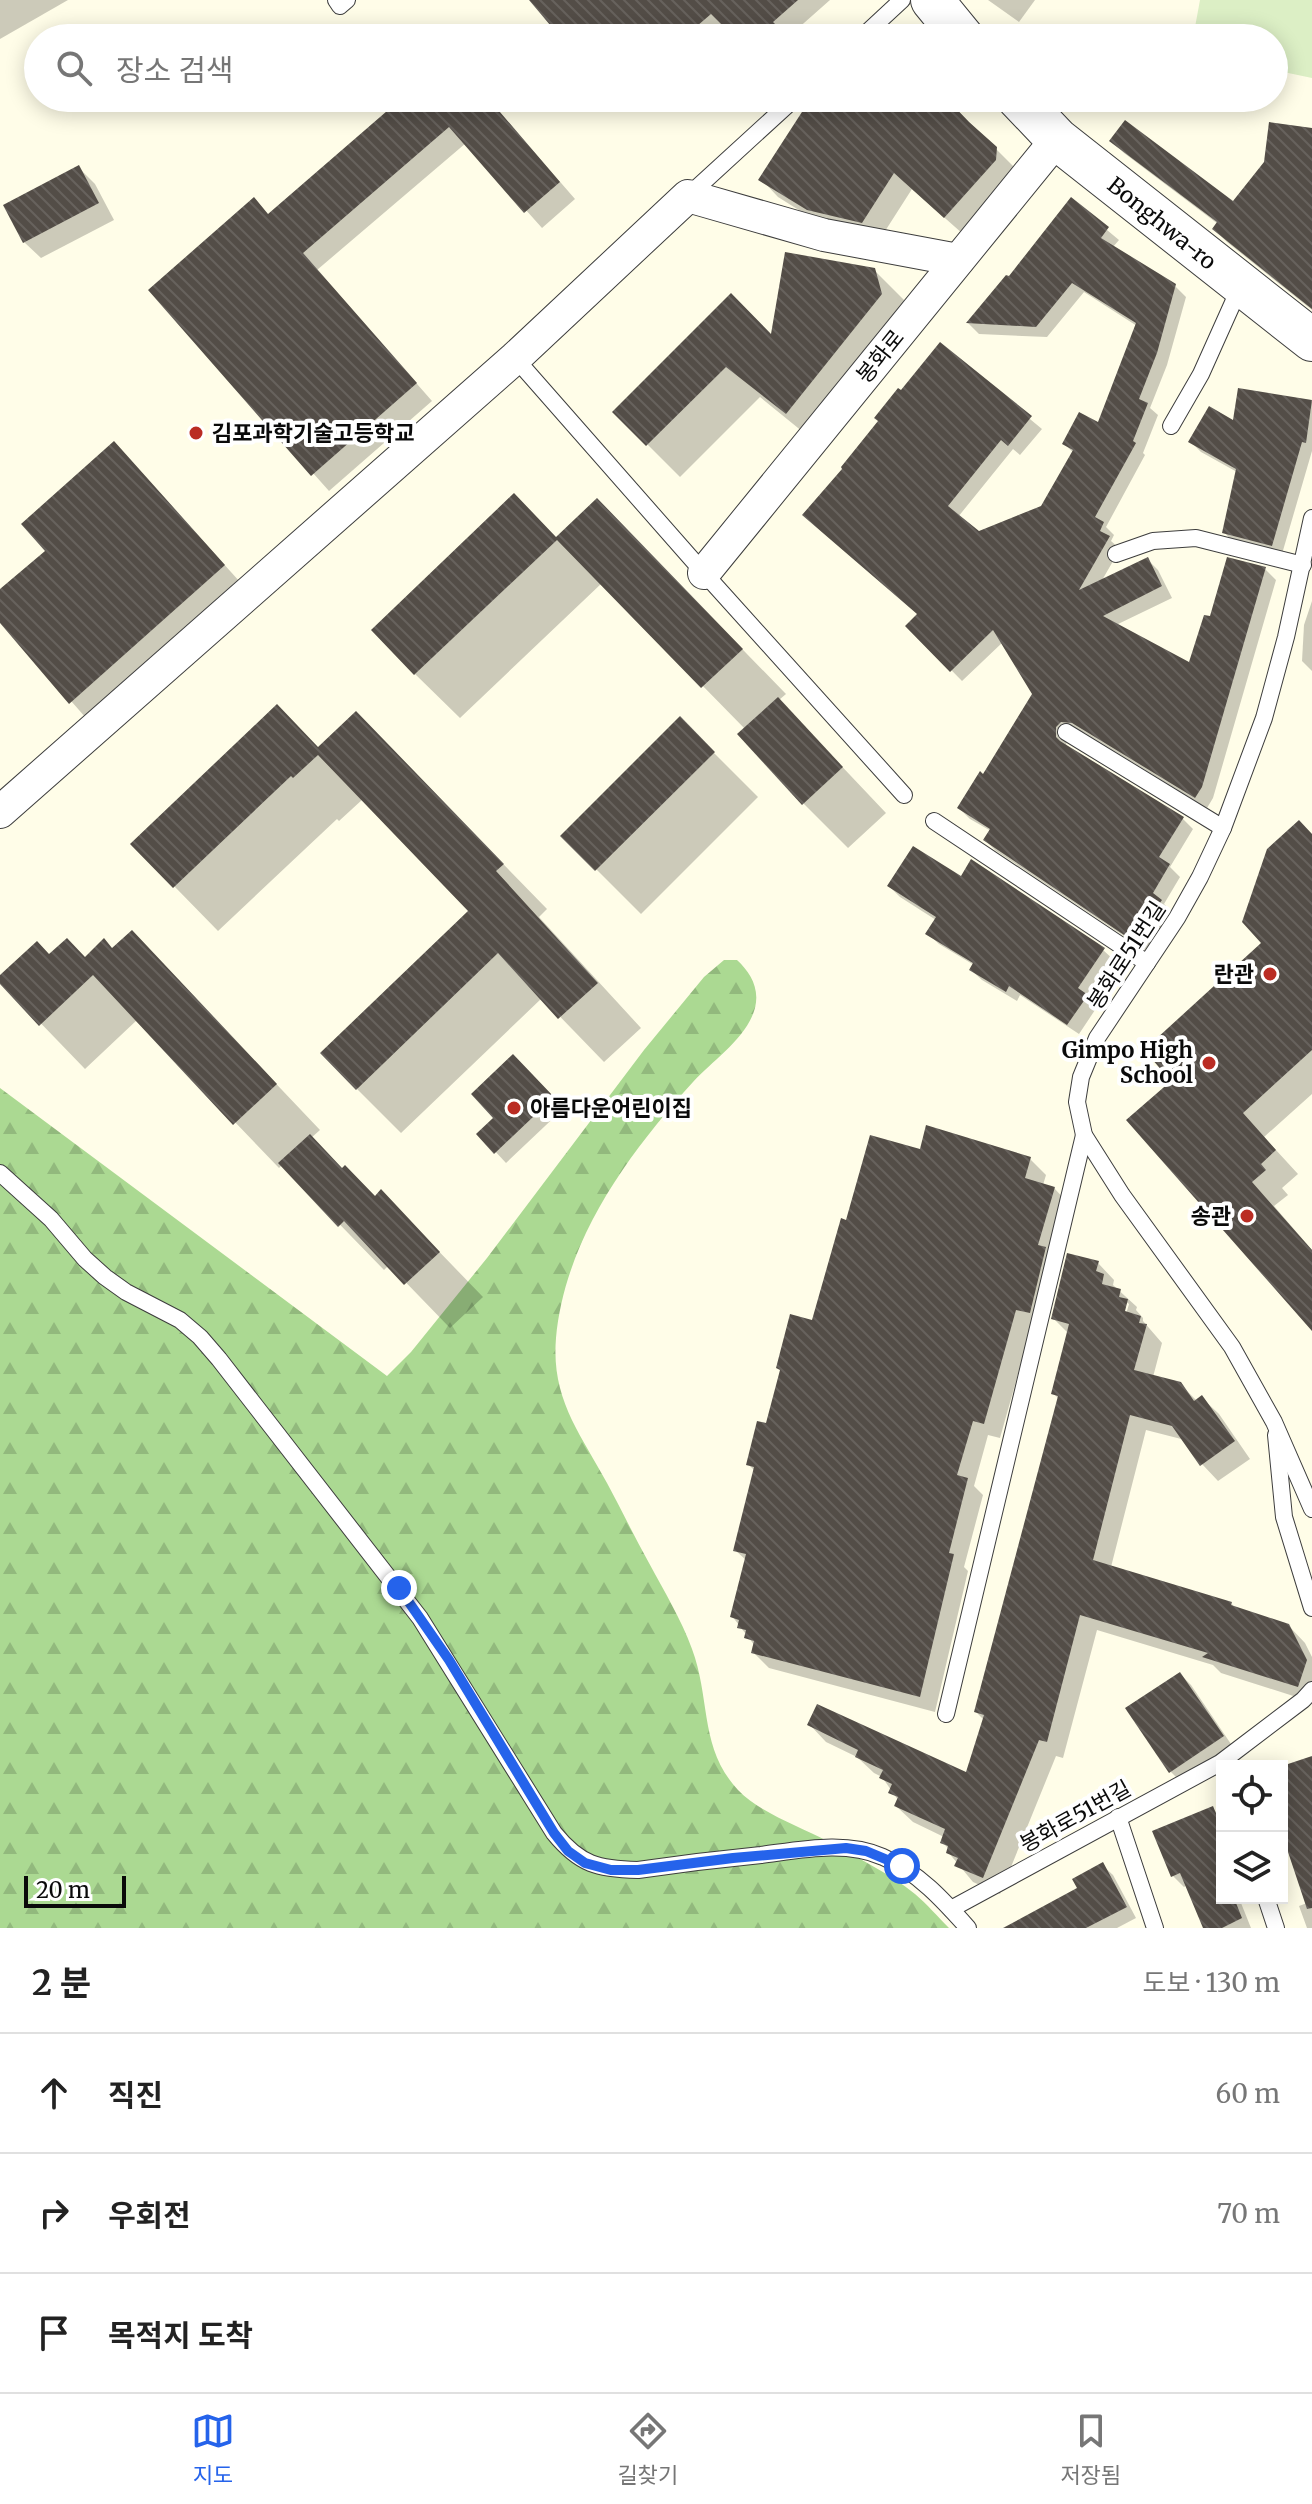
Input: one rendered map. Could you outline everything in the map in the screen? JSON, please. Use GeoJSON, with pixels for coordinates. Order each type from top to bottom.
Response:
{"type":"FeatureCollection","features":[{"type":"Feature","properties":{"kind":"street"},"geometry":{"type":"LineString","coordinates":[[932,0],[952,24]]}},
{"type":"Feature","properties":{"kind":"street","name":"Bonghwa-ro"},"geometry":{"type":"LineString","coordinates":[[1031,112],[1057,139],[1312,340]]}},
{"type":"Feature","properties":{"kind":"street","name":"봉화로"},"geometry":{"type":"LineString","coordinates":[[704,573],[1057,139]]}},
{"type":"Feature","properties":{"kind":"street"},"geometry":{"type":"LineString","coordinates":[[0,812],[515,358],[688,196],[824,235],[958,260]]}},
{"type":"Feature","properties":{"kind":"lane"},"geometry":{"type":"LineString","coordinates":[[336,0],[340,6],[347,0]]}},
{"type":"Feature","properties":{"kind":"lane"},"geometry":{"type":"LineString","coordinates":[[876,24],[902,0]]}},
{"type":"Feature","properties":{"kind":"lane"},"geometry":{"type":"LineString","coordinates":[[688,196],[780,112]]}},
{"type":"Feature","properties":{"kind":"lane"},"geometry":{"type":"LineString","coordinates":[[1171,426],[1201,374],[1241,285]]}},
{"type":"Feature","properties":{"kind":"lane"},"geometry":{"type":"LineString","coordinates":[[515,358],[904,795]]}},
{"type":"Feature","properties":{"kind":"lane","name":"봉화로51번길"},"geometry":{"type":"LineString","coordinates":[[1312,518],[1264,718],[1223,828],[1200,877],[1097,1038],[1081,1077],[1077,1102],[1084,1135],[1122,1195],[1232,1347],[1274,1422],[1312,1509]]}},
{"type":"Feature","properties":{"kind":"lane"},"geometry":{"type":"LineString","coordinates":[[1116,554],[1153,541],[1196,538],[1303,565]]}},
{"type":"Feature","properties":{"kind":"lane"},"geometry":{"type":"LineString","coordinates":[[1066,732],[1223,828]]}},
{"type":"Feature","properties":{"kind":"lane"},"geometry":{"type":"LineString","coordinates":[[934,821],[1147,963]]}},
{"type":"Feature","properties":{"kind":"lane"},"geometry":{"type":"LineString","coordinates":[[946,1714],[1084,1135]]}},
{"type":"Feature","properties":{"kind":"lane"},"geometry":{"type":"LineString","coordinates":[[0,1173],[51,1219],[105,1277],[126,1292],[180,1320],[219,1359],[420,1618],[568,1851],[585,1863],[611,1870],[638,1870],[799,1850],[846,1848],[866,1851],[902,1866],[968,1928]]}},
{"type":"Feature","properties":{"kind":"lane","name":"봉화로51번길"},"geometry":{"type":"LineString","coordinates":[[1274,1422],[1284,1517],[1312,1608]]}},
{"type":"Feature","properties":{"kind":"lane","name":"봉화로51번길"},"geometry":{"type":"LineString","coordinates":[[1228,1760],[1312,1690]]}},
{"type":"Feature","properties":{"kind":"lane","name":"봉화로51번길"},"geometry":{"type":"LineString","coordinates":[[951,1909],[1118,1817],[1216,1768]]}},
{"type":"Feature","properties":{"kind":"lane"},"geometry":{"type":"LineString","coordinates":[[1118,1817],[1155,1928]]}},
{"type":"Feature","properties":{"kind":"lane"},"geometry":{"type":"LineString","coordinates":[[1268,1904],[1276,1928]]}},
{"type":"Feature","properties":{"kind":"green space"},"geometry":{"type":"Polygon","coordinates":[[[1200,0],[1312,0],[1312,78],[1288,73],[1288,24],[1196,24],[1200,0]]]}},
{"type":"Feature","properties":{"kind":"green space"},"geometry":{"type":"Polygon","coordinates":[[[724,960],[737,960],[753,981],[756,1001],[751,1019],[737,1039],[693,1082],[646,1138],[624,1168],[586,1232],[562,1301],[556,1338],[558,1379],[578,1431],[688,1638],[698,1668],[711,1740],[726,1774],[738,1790],[757,1806],[861,1859],[905,1886],[949,1928],[0,1928],[0,1088],[387,1376],[411,1352],[487,1258],[644,1050],[704,977],[724,960]]]}},
{"type":"Feature","properties":{"kind":"building"},"geometry":{"type":"Polygon","coordinates":[[[529,0],[798,0],[773,22],[775,24],[721,24],[711,14],[699,24],[549,24],[529,0]]]}},
{"type":"Feature","properties":{"kind":"building"},"geometry":{"type":"Polygon","coordinates":[[[386,112],[500,112],[560,182],[524,213],[449,127],[303,253],[417,383],[311,476],[148,290],[254,197],[268,214],[386,112]]]}},
{"type":"Feature","properties":{"kind":"building"},"geometry":{"type":"Polygon","coordinates":[[[802,112],[959,112],[997,147],[996,160],[944,218],[894,173],[862,223],[807,210],[758,180],[802,112]]]}},
{"type":"Feature","properties":{"kind":"building"},"geometry":{"type":"Polygon","coordinates":[[[1125,120],[1233,201],[1264,162],[1269,122],[1312,128],[1312,309],[1212,229],[1217,222],[1109,141],[1125,120]]]}},
{"type":"Feature","properties":{"kind":"building"},"geometry":{"type":"Polygon","coordinates":[[[79,165],[99,203],[23,243],[3,205],[79,165]]]}},
{"type":"Feature","properties":{"kind":"building"},"geometry":{"type":"Polygon","coordinates":[[[1071,197],[1109,227],[1101,238],[1176,284],[1157,353],[1139,399],[1148,403],[1133,441],[1136,443],[1095,517],[1104,522],[1100,531],[1110,536],[1079,590],[1148,557],[1162,586],[1103,616],[1189,662],[1204,615],[1210,616],[1227,557],[1266,567],[1202,787],[1195,798],[1072,723],[1061,722],[1056,727],[1056,737],[1060,741],[1184,817],[1159,857],[1170,864],[1153,893],[1162,900],[1133,941],[983,840],[990,829],[957,808],[980,771],[983,774],[1032,694],[993,630],[950,672],[905,626],[917,614],[802,515],[878,421],[874,418],[940,342],[1032,416],[1008,446],[1001,440],[948,506],[979,531],[1041,506],[1073,450],[1062,444],[1079,412],[1098,422],[1136,323],[1072,283],[1036,327],[966,323],[1006,275],[1009,276],[1071,197]]]}},
{"type":"Feature","properties":{"kind":"building"},"geometry":{"type":"Polygon","coordinates":[[[785,252],[875,268],[882,294],[786,414],[726,367],[646,446],[612,412],[731,293],[771,334],[785,252]]]}},
{"type":"Feature","properties":{"kind":"building"},"geometry":{"type":"Polygon","coordinates":[[[1238,388],[1312,400],[1306,443],[1302,442],[1272,546],[1222,533],[1236,469],[1188,442],[1209,406],[1233,420],[1238,388]]]}},
{"type":"Feature","properties":{"kind":"building"},"geometry":{"type":"Polygon","coordinates":[[[114,441],[225,565],[69,704],[0,623],[0,589],[45,551],[21,524],[114,441]]]}},
{"type":"Feature","properties":{"kind":"building"},"geometry":{"type":"Polygon","coordinates":[[[514,493],[556,537],[597,498],[743,649],[701,688],[557,540],[414,675],[371,630],[514,493]]]}},
{"type":"Feature","properties":{"kind":"building"},"geometry":{"type":"Polygon","coordinates":[[[778,697],[843,767],[802,805],[737,734],[778,697]]]}},
{"type":"Feature","properties":{"kind":"building"},"geometry":{"type":"Polygon","coordinates":[[[277,704],[318,747],[356,711],[504,864],[496,871],[598,983],[558,1019],[498,953],[356,1090],[320,1053],[468,911],[318,755],[293,778],[291,776],[173,888],[130,844],[277,704]]]}},
{"type":"Feature","properties":{"kind":"building"},"geometry":{"type":"Polygon","coordinates":[[[680,716],[715,752],[595,871],[560,836],[680,716]]]}},
{"type":"Feature","properties":{"kind":"building"},"geometry":{"type":"Polygon","coordinates":[[[1299,820],[1312,834],[1312,1050],[1243,1113],[1276,1150],[1261,1164],[1266,1170],[1252,1182],[1312,1250],[1312,1331],[1126,1120],[1171,1081],[1144,1050],[1261,943],[1242,922],[1267,849],[1299,820]]]}},
{"type":"Feature","properties":{"kind":"building"},"geometry":{"type":"Polygon","coordinates":[[[913,846],[961,876],[971,859],[1105,948],[1078,988],[1088,995],[1067,1025],[1009,986],[1006,992],[969,970],[973,963],[925,934],[936,917],[887,886],[913,846]]]}},
{"type":"Feature","properties":{"kind":"building"},"geometry":{"type":"Polygon","coordinates":[[[132,930],[277,1084],[233,1125],[93,975],[39,1026],[0,984],[0,975],[37,941],[49,954],[67,938],[85,957],[104,938],[112,948],[132,930]]]}},
{"type":"Feature","properties":{"kind":"building","name":"아름다운어린이집"},"geometry":{"type":"Polygon","coordinates":[[[513,1054],[554,1097],[494,1154],[476,1134],[493,1118],[471,1094],[513,1054]]]}},
{"type":"Feature","properties":{"kind":"building"},"geometry":{"type":"Polygon","coordinates":[[[926,1125],[1031,1157],[1025,1178],[1055,1187],[1038,1245],[1046,1247],[1030,1313],[1016,1310],[984,1424],[973,1421],[957,1475],[968,1478],[949,1553],[954,1554],[920,1697],[751,1653],[754,1641],[744,1638],[746,1630],[737,1628],[739,1620],[730,1617],[746,1554],[733,1551],[754,1467],[746,1465],[757,1421],[766,1423],[790,1314],[812,1320],[841,1218],[846,1220],[870,1135],[920,1149],[926,1125]]]}},
{"type":"Feature","properties":{"kind":"building"},"geometry":{"type":"Polygon","coordinates":[[[310,1134],[342,1168],[345,1165],[375,1196],[381,1189],[440,1252],[404,1285],[344,1221],[338,1227],[278,1163],[310,1134]]]}},
{"type":"Feature","properties":{"kind":"building"},"geometry":{"type":"Polygon","coordinates":[[[1067,1253],[1099,1261],[1096,1271],[1104,1274],[1102,1284],[1121,1289],[1119,1297],[1128,1299],[1125,1311],[1141,1316],[1139,1323],[1147,1324],[1134,1370],[1181,1382],[1194,1401],[1202,1395],[1235,1441],[1200,1466],[1172,1426],[1130,1415],[1093,1560],[1232,1602],[1231,1605],[1289,1624],[1307,1660],[1298,1687],[1202,1657],[1208,1653],[1080,1615],[1047,1742],[1039,1740],[983,1878],[954,1866],[958,1858],[946,1853],[948,1846],[940,1843],[945,1829],[894,1806],[898,1797],[888,1793],[892,1784],[879,1778],[883,1770],[855,1757],[858,1750],[807,1725],[817,1704],[966,1772],[984,1715],[974,1712],[1058,1396],[1051,1394],[1069,1324],[1051,1319],[1067,1253]]]}},
{"type":"Feature","properties":{"kind":"building"},"geometry":{"type":"Polygon","coordinates":[[[1180,1672],[1224,1736],[1169,1773],[1125,1708],[1180,1672]]]}},
{"type":"Feature","properties":{"kind":"building"},"geometry":{"type":"Polygon","coordinates":[[[1312,1756],[1312,1908],[1307,1909],[1288,1852],[1288,1764],[1312,1756]]]}},
{"type":"Feature","properties":{"kind":"building"},"geometry":{"type":"Polygon","coordinates":[[[1213,1806],[1216,1813],[1216,1904],[1236,1904],[1242,1918],[1222,1928],[1203,1928],[1180,1873],[1171,1877],[1152,1831],[1213,1806]]]}},
{"type":"Feature","properties":{"kind":"building"},"geometry":{"type":"Polygon","coordinates":[[[1103,1862],[1127,1907],[1086,1928],[1003,1928],[1077,1888],[1072,1879],[1103,1862]]]}},
{"type":"Feature","properties":{"kind":"place","name":"김포과학기술고등학교"},"geometry":{"type":"Point","coordinates":[196,433]}},
{"type":"Feature","properties":{"kind":"place","name":"란관"},"geometry":{"type":"Point","coordinates":[1270,974]}},
{"type":"Feature","properties":{"kind":"place","name":"Gimpo High School"},"geometry":{"type":"Point","coordinates":[1209,1063]}},
{"type":"Feature","properties":{"kind":"place","name":"아름다운어린이집"},"geometry":{"type":"Point","coordinates":[514,1108]}},
{"type":"Feature","properties":{"kind":"place","name":"송관"},"geometry":{"type":"Point","coordinates":[1247,1216]}},
{"type":"Feature","properties":{"kind":"route"},"geometry":{"type":"LineString","coordinates":[[399,1588],[449,1660],[554,1833],[568,1851],[585,1863],[611,1870],[638,1870],[799,1850],[846,1848],[866,1851],[902,1866]]}}]}
